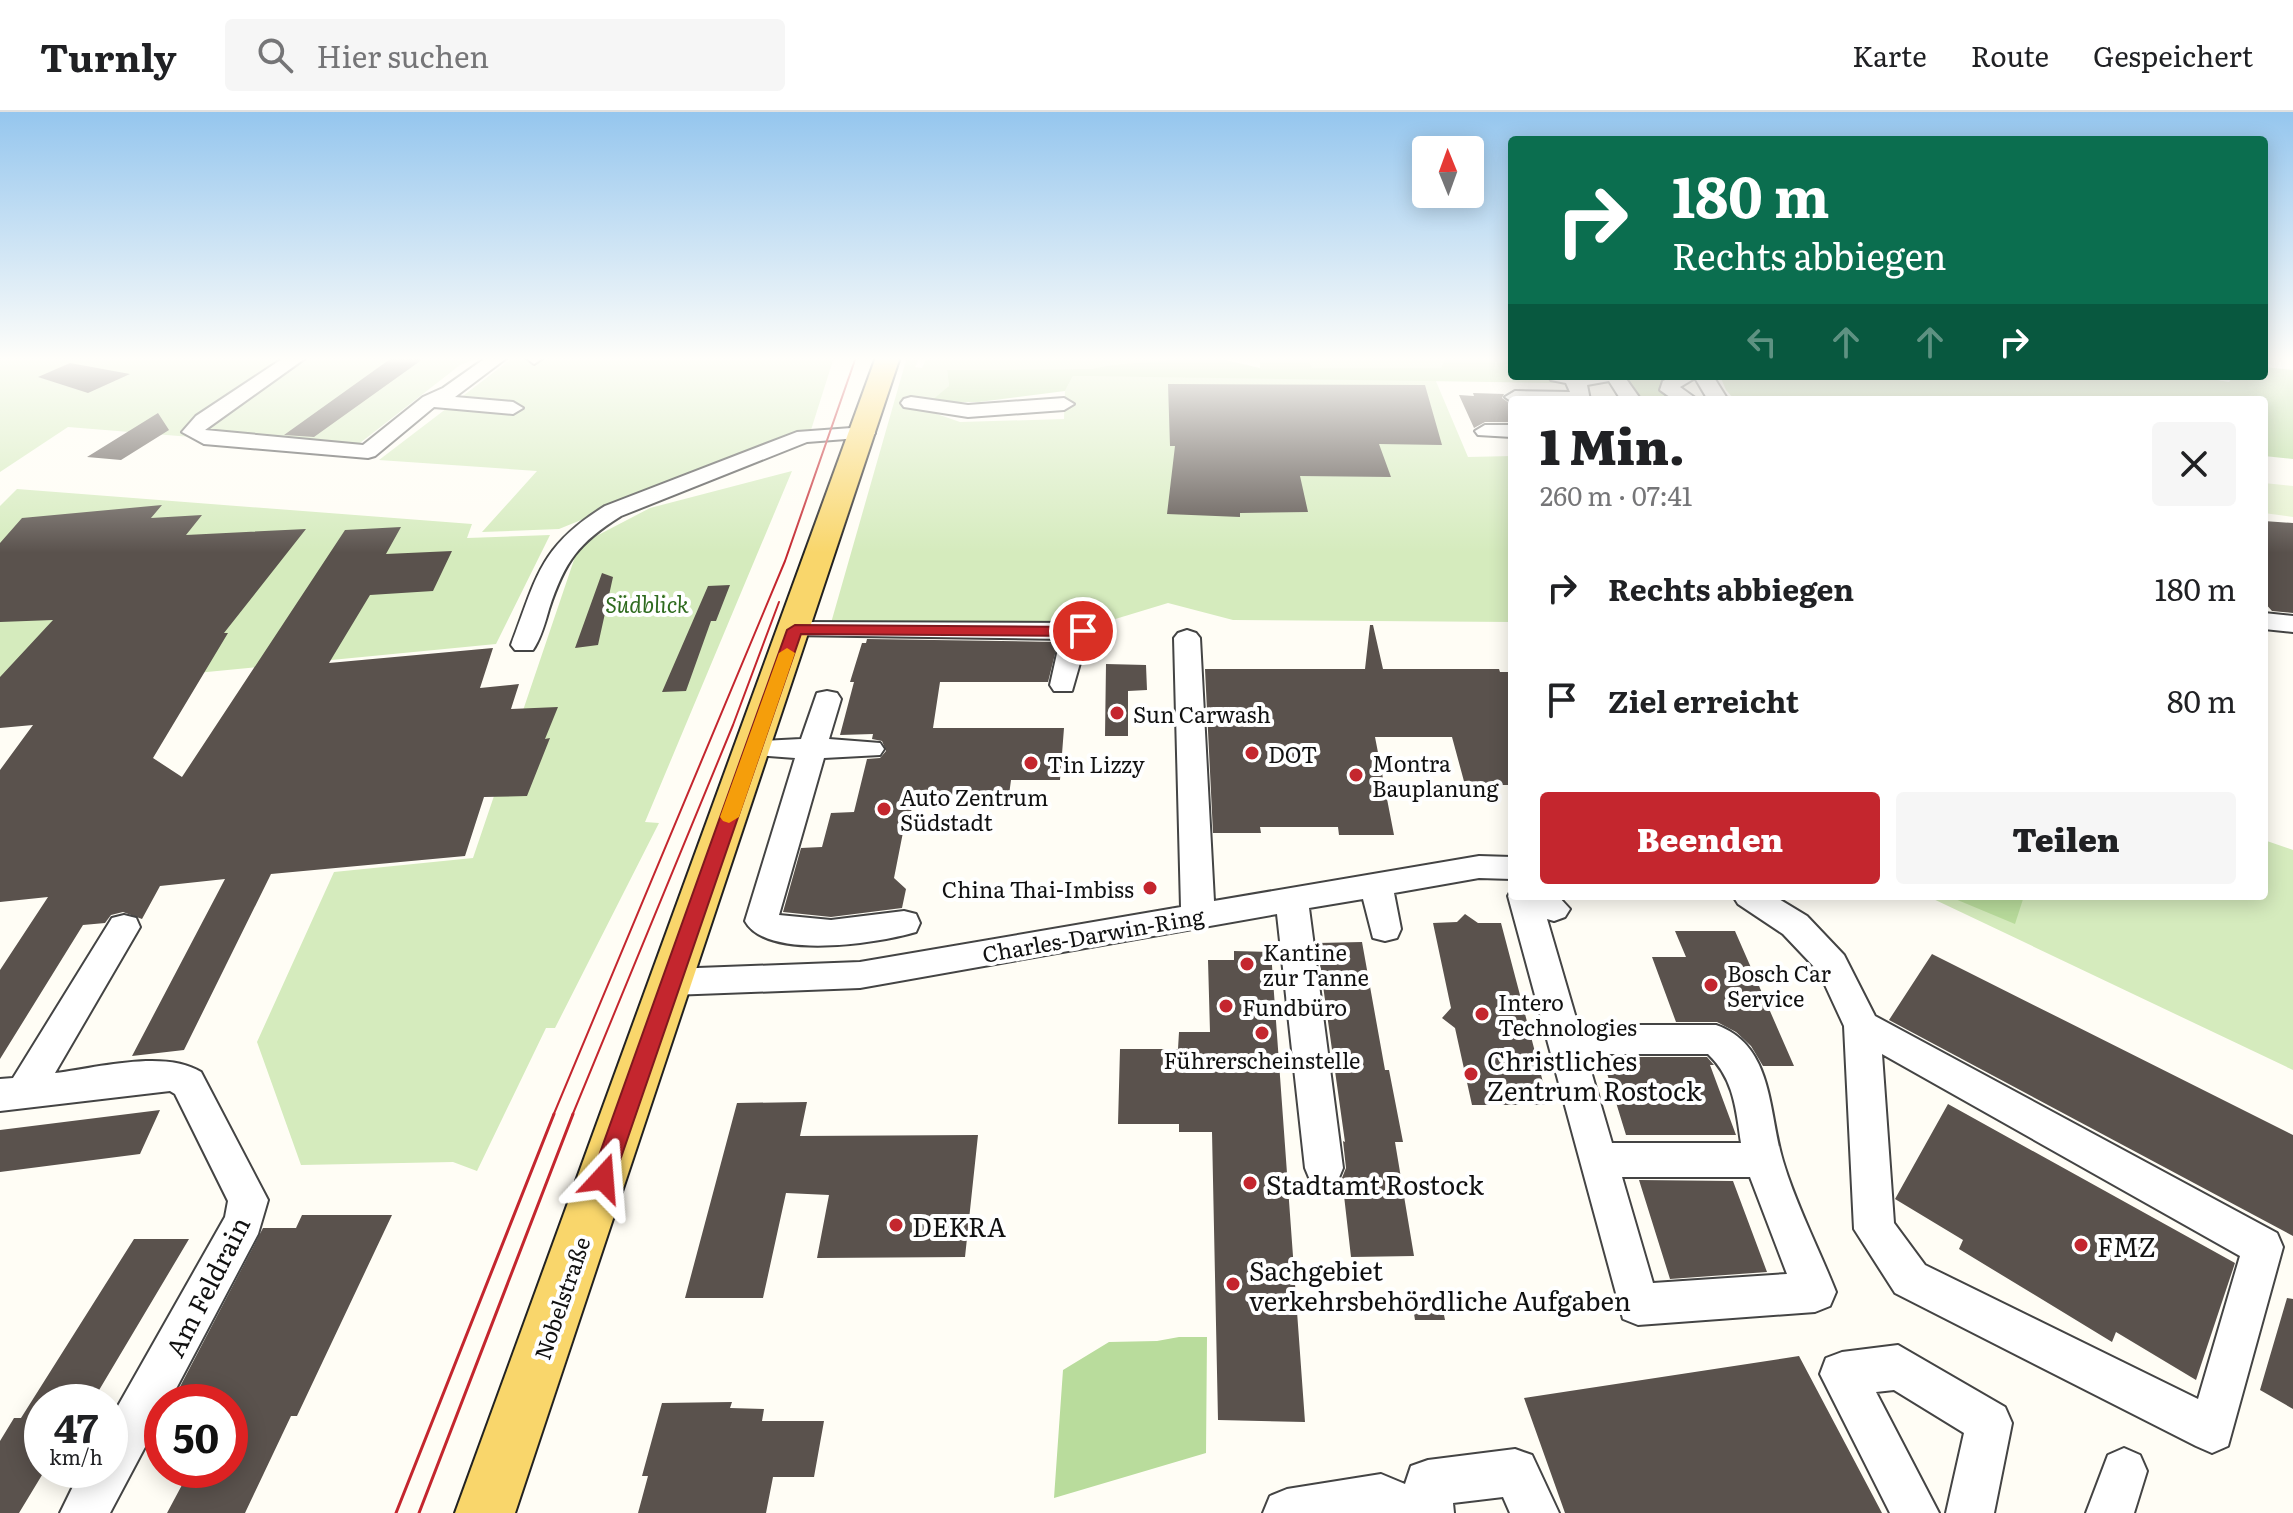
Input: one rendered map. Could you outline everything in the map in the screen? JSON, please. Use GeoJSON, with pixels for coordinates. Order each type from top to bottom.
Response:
{"type":"FeatureCollection","features":[{"type":"Feature","properties":{"kind":"main road","name":"Nobelstraße"},"geometry":{"type":"LineString","coordinates":[[485,1513],[868,422]]}},
{"type":"Feature","properties":{"kind":"street"},"geometry":{"type":"LineString","coordinates":[[201,422],[192,432],[204,438],[368,452],[404,422]]}},
{"type":"Feature","properties":{"kind":"street"},"geometry":{"type":"LineString","coordinates":[[948,422],[955,429]]}},
{"type":"Feature","properties":{"kind":"street"},"geometry":{"type":"LineString","coordinates":[[1485,431],[1508,431]]}},
{"type":"Feature","properties":{"kind":"street"},"geometry":{"type":"LineString","coordinates":[[524,645],[557,560],[571,541],[613,511],[804,436],[865,433]]}},
{"type":"Feature","properties":{"kind":"street"},"geometry":{"type":"LineString","coordinates":[[2268,621],[2293,624]]}},
{"type":"Feature","properties":{"kind":"street"},"geometry":{"type":"LineString","coordinates":[[795,630],[1083,631],[1071,649],[1063,685]]}},
{"type":"Feature","properties":{"kind":"street"},"geometry":{"type":"LineString","coordinates":[[1187,638],[1198,916]]}},
{"type":"Feature","properties":{"kind":"street"},"geometry":{"type":"LineString","coordinates":[[827,699],[761,921],[776,930],[866,931],[904,923]]}},
{"type":"Feature","properties":{"kind":"street"},"geometry":{"type":"LineString","coordinates":[[753,748],[870,749]]}},
{"type":"Feature","properties":{"kind":"street","name":"Charles-Darwin-Ring"},"geometry":{"type":"LineString","coordinates":[[671,982],[860,975],[1479,867],[1508,868]]}},
{"type":"Feature","properties":{"kind":"street"},"geometry":{"type":"LineString","coordinates":[[1376,885],[1385,929]]}},
{"type":"Feature","properties":{"kind":"street"},"geometry":{"type":"LineString","coordinates":[[1292,900],[1324,1168]]}},
{"type":"Feature","properties":{"kind":"street"},"geometry":{"type":"LineString","coordinates":[[1537,900],[1563,1039],[1638,1305],[1815,1292],[1763,1160],[1753,1099],[1739,1061],[1716,1040],[1563,1039]]}},
{"type":"Feature","properties":{"kind":"street"},"geometry":{"type":"LineString","coordinates":[[1755,900],[1795,925],[1832,964],[1862,1026],[1874,1229],[1910,1279],[2212,1430],[2263,1247],[1862,1026]]}},
{"type":"Feature","properties":{"kind":"street","name":"Am Feldrain"},"geometry":{"type":"LineString","coordinates":[[12,1094],[124,927]]}},
{"type":"Feature","properties":{"kind":"street","name":"Am Feldrain"},"geometry":{"type":"LineString","coordinates":[[12,1094],[167,1075],[179,1077],[188,1083],[248,1200],[244,1221],[128,1433]]}},
{"type":"Feature","properties":{"kind":"street"},"geometry":{"type":"LineString","coordinates":[[1598,1160],[1763,1160]]}},
{"type":"Feature","properties":{"kind":"street"},"geometry":{"type":"LineString","coordinates":[[1915,1513],[1842,1374],[1898,1367],[1989,1423],[1970,1513]]}},
{"type":"Feature","properties":{"kind":"street"},"geometry":{"type":"LineString","coordinates":[[1430,1513],[1428,1483],[1515,1472],[1535,1513]]}},
{"type":"Feature","properties":{"kind":"street","name":"Am Feldrain"},"geometry":{"type":"LineString","coordinates":[[84,1513],[98,1488]]}},
{"type":"Feature","properties":{"kind":"street"},"geometry":{"type":"LineString","coordinates":[[1287,1513],[1381,1498],[1416,1513]]}},
{"type":"Feature","properties":{"kind":"green space"},"geometry":{"type":"Polygon","coordinates":[[[0,422],[386,422],[351,450],[68,427],[0,472],[0,422]]]}},
{"type":"Feature","properties":{"kind":"green space"},"geometry":{"type":"Polygon","coordinates":[[[428,422],[813,422],[811,430],[798,432],[559,529],[482,532],[537,471],[379,460],[428,422]]]}},
{"type":"Feature","properties":{"kind":"green space"},"geometry":{"type":"Polygon","coordinates":[[[888,422],[1453,422],[1468,457],[1508,456],[1508,622],[1233,620],[1168,603],[1089,627],[829,630],[888,422]]]}},
{"type":"Feature","properties":{"kind":"green space"},"geometry":{"type":"Polygon","coordinates":[[[2268,422],[2293,422],[2293,459],[2268,456],[2268,422]]]}},
{"type":"Feature","properties":{"kind":"green space","name":"Südblick"},"geometry":{"type":"Polygon","coordinates":[[[792,471],[645,822],[659,823],[555,1028],[546,1028],[477,1171],[453,1162],[301,1165],[257,1042],[334,872],[473,858],[579,545],[650,508],[792,471]]]}},
{"type":"Feature","properties":{"kind":"green space"},"geometry":{"type":"Polygon","coordinates":[[[2268,483],[2293,486],[2293,517],[2268,514],[2268,483]]]}},
{"type":"Feature","properties":{"kind":"green space"},"geometry":{"type":"Polygon","coordinates":[[[17,489],[472,524],[467,538],[550,535],[496,644],[103,682],[0,713],[0,506],[17,489]]]}},
{"type":"Feature","properties":{"kind":"green space"},"geometry":{"type":"Polygon","coordinates":[[[2268,841],[2293,850],[2293,1070],[1935,900],[2268,900],[2268,841]]]}},
{"type":"Feature","properties":{"kind":"green space"},"geometry":{"type":"Polygon","coordinates":[[[1958,900],[2023,900],[2015,924],[1958,900]]]}},
{"type":"Feature","properties":{"kind":"green space"},"geometry":{"type":"Polygon","coordinates":[[[1207,1337],[1206,1453],[1054,1498],[1063,1370],[1109,1342],[1157,1341],[1207,1337]]]}},
{"type":"Feature","properties":{"kind":"building"},"geometry":{"type":"Polygon","coordinates":[[[143,422],[164,422],[169,430],[121,460],[87,457],[143,422]]]}},
{"type":"Feature","properties":{"kind":"building"},"geometry":{"type":"Polygon","coordinates":[[[302,422],[334,422],[314,437],[284,435],[302,422]]]}},
{"type":"Feature","properties":{"kind":"building"},"geometry":{"type":"Polygon","coordinates":[[[1169,422],[1436,422],[1442,445],[1379,444],[1391,477],[1300,476],[1308,512],[1240,513],[1240,517],[1167,514],[1175,446],[1170,446],[1169,422]]]}},
{"type":"Feature","properties":{"kind":"building"},"geometry":{"type":"Polygon","coordinates":[[[162,505],[151,518],[202,515],[186,535],[306,529],[224,633],[228,633],[153,758],[182,777],[345,530],[401,527],[386,554],[452,551],[433,591],[370,595],[329,663],[493,648],[480,688],[519,684],[511,709],[558,707],[545,739],[550,738],[527,796],[484,797],[465,856],[271,874],[184,1050],[132,1056],[225,879],[160,886],[142,919],[123,912],[111,915],[105,923],[83,925],[0,1059],[0,970],[48,897],[0,902],[0,770],[33,725],[0,728],[0,677],[53,620],[0,622],[0,543],[22,518],[162,505]]]}},
{"type":"Feature","properties":{"kind":"building"},"geometry":{"type":"Polygon","coordinates":[[[2268,521],[2293,523],[2293,613],[2272,611],[2268,606],[2268,521]]]}},
{"type":"Feature","properties":{"kind":"building"},"geometry":{"type":"Polygon","coordinates":[[[602,573],[613,577],[598,645],[575,648],[602,573]]]}},
{"type":"Feature","properties":{"kind":"building"},"geometry":{"type":"Polygon","coordinates":[[[730,585],[716,621],[711,621],[686,691],[662,692],[708,586],[730,585]]]}},
{"type":"Feature","properties":{"kind":"building"},"geometry":{"type":"Polygon","coordinates":[[[1370,625],[1373,625],[1383,669],[1499,669],[1500,672],[1508,672],[1508,785],[1465,785],[1452,737],[1375,737],[1394,835],[1339,835],[1338,827],[1260,827],[1261,833],[1213,833],[1205,669],[1365,669],[1370,625]]]}},
{"type":"Feature","properties":{"kind":"building","name":"Auto Zentrum Südstadt"},"geometry":{"type":"Polygon","coordinates":[[[867,639],[1058,642],[1048,682],[940,682],[933,728],[1064,728],[1060,780],[1011,780],[1009,795],[915,795],[911,812],[907,812],[894,878],[906,889],[902,908],[831,917],[783,912],[801,848],[822,847],[831,813],[854,812],[867,759],[880,758],[886,751],[882,741],[872,739],[873,734],[840,735],[854,682],[850,682],[862,643],[866,643],[867,639]]]}},
{"type":"Feature","properties":{"kind":"building","name":"Sun Carwash"},"geometry":{"type":"Polygon","coordinates":[[[1106,664],[1146,665],[1147,690],[1128,691],[1128,736],[1105,736],[1106,664]]]}},
{"type":"Feature","properties":{"kind":"building","name":"Intero Technologies"},"geometry":{"type":"Polygon","coordinates":[[[1465,914],[1478,923],[1501,923],[1549,1105],[1472,1105],[1455,1028],[1442,1018],[1451,1008],[1433,923],[1457,922],[1465,914]]]}},
{"type":"Feature","properties":{"kind":"building","name":"Bosch Car Service"},"geometry":{"type":"Polygon","coordinates":[[[1675,931],[1735,931],[1794,1066],[1763,1066],[1751,1046],[1736,1032],[1717,1022],[1676,1022],[1652,957],[1686,957],[1675,931]]]}},
{"type":"Feature","properties":{"kind":"building"},"geometry":{"type":"Polygon","coordinates":[[[1362,942],[1385,1070],[1389,1070],[1403,1142],[1395,1142],[1414,1256],[1351,1257],[1342,1178],[1346,1168],[1345,1142],[1317,943],[1362,942]]]}},
{"type":"Feature","properties":{"kind":"building","name":"Stadtamt Rostock"},"geometry":{"type":"Polygon","coordinates":[[[1234,951],[1271,952],[1305,1422],[1218,1420],[1212,1132],[1179,1132],[1179,1124],[1118,1124],[1120,1049],[1178,1049],[1179,1032],[1210,1032],[1208,960],[1234,960],[1234,951]]]}},
{"type":"Feature","properties":{"kind":"building"},"geometry":{"type":"Polygon","coordinates":[[[1932,954],[2293,1135],[2293,1236],[1889,1020],[1932,954]]]}},
{"type":"Feature","properties":{"kind":"building"},"geometry":{"type":"Polygon","coordinates":[[[1602,1057],[1707,1057],[1714,1065],[1710,1065],[1736,1135],[1626,1135],[1602,1057]]]}},
{"type":"Feature","properties":{"kind":"building","name":"DEKRA"},"geometry":{"type":"Polygon","coordinates":[[[807,1102],[800,1136],[978,1135],[965,1257],[817,1258],[829,1195],[786,1193],[763,1298],[685,1298],[737,1103],[807,1102]]]}},
{"type":"Feature","properties":{"kind":"building","name":"FMZ"},"geometry":{"type":"Polygon","coordinates":[[[1948,1104],[2235,1263],[2196,1380],[2116,1332],[2112,1342],[1959,1249],[1963,1240],[1895,1199],[1948,1104]]]}},
{"type":"Feature","properties":{"kind":"building"},"geometry":{"type":"Polygon","coordinates":[[[160,1110],[140,1154],[0,1172],[0,1130],[160,1110]]]}},
{"type":"Feature","properties":{"kind":"building"},"geometry":{"type":"Polygon","coordinates":[[[1639,1180],[1733,1181],[1767,1272],[1670,1279],[1639,1180]]]}},
{"type":"Feature","properties":{"kind":"building"},"geometry":{"type":"Polygon","coordinates":[[[302,1215],[392,1215],[297,1416],[291,1416],[245,1513],[167,1513],[180,1488],[248,1488],[248,1384],[181,1384],[263,1228],[296,1228],[302,1215]]]}},
{"type":"Feature","properties":{"kind":"building"},"geometry":{"type":"Polygon","coordinates":[[[134,1239],[189,1239],[103,1384],[42,1384],[134,1239]]]}},
{"type":"Feature","properties":{"kind":"building"},"geometry":{"type":"Polygon","coordinates":[[[1411,1295],[1440,1295],[1445,1320],[1415,1320],[1411,1295]]]}},
{"type":"Feature","properties":{"kind":"building"},"geometry":{"type":"Polygon","coordinates":[[[2287,1298],[2293,1299],[2293,1409],[2260,1390],[2287,1298]]]}},
{"type":"Feature","properties":{"kind":"building"},"geometry":{"type":"Polygon","coordinates":[[[1799,1356],[1882,1513],[1565,1513],[1524,1398],[1799,1356]]]}},
{"type":"Feature","properties":{"kind":"building"},"geometry":{"type":"Polygon","coordinates":[[[732,1402],[730,1408],[764,1409],[762,1421],[824,1421],[814,1477],[773,1477],[766,1513],[638,1513],[648,1476],[642,1476],[662,1403],[732,1402]]]}},
{"type":"Feature","properties":{"kind":"building"},"geometry":{"type":"Polygon","coordinates":[[[24,1413],[24,1488],[34,1488],[19,1513],[0,1513],[0,1441],[14,1418],[21,1418],[24,1413]]]}},
{"type":"Feature","properties":{"kind":"tram line"},"geometry":{"type":"LineString","coordinates":[[553,1116],[785,561],[833,422]]}},
{"type":"Feature","properties":{"kind":"tram line"},"geometry":{"type":"LineString","coordinates":[[572,1116],[733,725],[779,602]]}},
{"type":"Feature","properties":{"kind":"tram line"},"geometry":{"type":"LineString","coordinates":[[396,1513],[554,1114]]}},
{"type":"Feature","properties":{"kind":"tram line"},"geometry":{"type":"LineString","coordinates":[[419,1513],[573,1114]]}},
{"type":"Feature","properties":{"kind":"slow traffic"},"geometry":{"type":"LineString","coordinates":[[729,817],[787,653]]}},
{"type":"Feature","properties":{"kind":"place","name":"Sun Carwash"},"geometry":{"type":"Point","coordinates":[1117,713]}},
{"type":"Feature","properties":{"kind":"place","name":"DOT"},"geometry":{"type":"Point","coordinates":[1252,753]}},
{"type":"Feature","properties":{"kind":"place","name":"Tin Lizzy"},"geometry":{"type":"Point","coordinates":[1031,763]}},
{"type":"Feature","properties":{"kind":"place","name":"Montra Bauplanung"},"geometry":{"type":"Point","coordinates":[1356,775]}},
{"type":"Feature","properties":{"kind":"place","name":"Auto Zentrum Südstadt"},"geometry":{"type":"Point","coordinates":[884,809]}},
{"type":"Feature","properties":{"kind":"place","name":"China Thai-Imbiss"},"geometry":{"type":"Point","coordinates":[1150,888]}},
{"type":"Feature","properties":{"kind":"place","name":"Kantine zur Tanne"},"geometry":{"type":"Point","coordinates":[1247,964]}},
{"type":"Feature","properties":{"kind":"place","name":"Bosch Car Service"},"geometry":{"type":"Point","coordinates":[1711,985]}},
{"type":"Feature","properties":{"kind":"place","name":"Fundbüro"},"geometry":{"type":"Point","coordinates":[1226,1006]}},
{"type":"Feature","properties":{"kind":"place","name":"Intero Technologies"},"geometry":{"type":"Point","coordinates":[1482,1014]}},
{"type":"Feature","properties":{"kind":"place","name":"Führerscheinstelle"},"geometry":{"type":"Point","coordinates":[1262,1033]}},
{"type":"Feature","properties":{"kind":"place","name":"Christliches Zentrum Rostock"},"geometry":{"type":"Point","coordinates":[1471,1074]}},
{"type":"Feature","properties":{"kind":"place","name":"Stadtamt Rostock"},"geometry":{"type":"Point","coordinates":[1250,1183]}},
{"type":"Feature","properties":{"kind":"place","name":"DEKRA"},"geometry":{"type":"Point","coordinates":[896,1225]}},
{"type":"Feature","properties":{"kind":"place","name":"FMZ"},"geometry":{"type":"Point","coordinates":[2081,1245]}},
{"type":"Feature","properties":{"kind":"place","name":"Sachgebiet verkehrsbehördliche Aufgaben"},"geometry":{"type":"Point","coordinates":[1233,1284]}},
{"type":"Feature","properties":{"kind":"route"},"geometry":{"type":"LineString","coordinates":[[603,1178],[795,630],[1083,631]]}}]}
